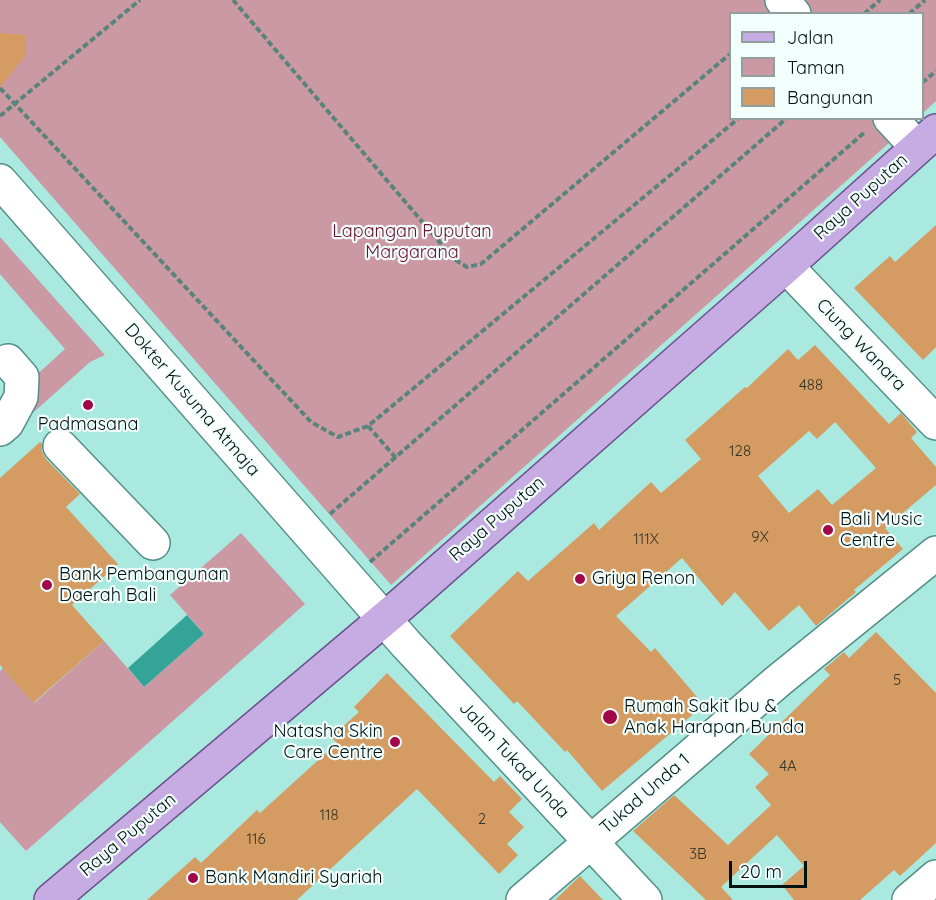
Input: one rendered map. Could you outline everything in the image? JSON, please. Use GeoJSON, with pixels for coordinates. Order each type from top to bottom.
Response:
{"type":"FeatureCollection","features":[{"type":"Feature","properties":{"kind":"main road","name":"Raya Puputan"},"geometry":{"type":"LineString","coordinates":[[51,900],[384,618],[786,266],[927,139]]}},
{"type":"Feature","properties":{"kind":"street"},"geometry":{"type":"LineString","coordinates":[[782,0],[792,12]]}},
{"type":"Feature","properties":{"kind":"street"},"geometry":{"type":"LineString","coordinates":[[880,122],[927,139]]}},
{"type":"Feature","properties":{"kind":"street","name":"Dokter Kusuma Atmaja"},"geometry":{"type":"LineString","coordinates":[[0,181],[384,618]]}},
{"type":"Feature","properties":{"kind":"street","name":"Ciung Wanara"},"geometry":{"type":"LineString","coordinates":[[786,266],[936,423]]}},
{"type":"Feature","properties":{"kind":"street"},"geometry":{"type":"LineString","coordinates":[[0,429],[7,423],[21,397],[22,377],[8,361]]}},
{"type":"Feature","properties":{"kind":"street"},"geometry":{"type":"LineString","coordinates":[[60,446],[153,543]]}},
{"type":"Feature","properties":{"kind":"street","name":"Tukad Unda 1"},"geometry":{"type":"LineString","coordinates":[[523,900],[778,681],[936,553]]}},
{"type":"Feature","properties":{"kind":"street","name":"Jalan Tukad Unda"},"geometry":{"type":"LineString","coordinates":[[384,618],[645,900]]}},
{"type":"Feature","properties":{"kind":"street"},"geometry":{"type":"LineString","coordinates":[[909,900],[936,877]]}},
{"type":"Feature","properties":{"kind":"path"},"geometry":{"type":"LineString","coordinates":[[0,117],[140,0]]}},
{"type":"Feature","properties":{"kind":"path"},"geometry":{"type":"LineString","coordinates":[[233,0],[454,259],[467,267],[481,264],[729,55]]}},
{"type":"Feature","properties":{"kind":"path"},"geometry":{"type":"LineString","coordinates":[[866,12],[880,0]]}},
{"type":"Feature","properties":{"kind":"path"},"geometry":{"type":"LineString","coordinates":[[911,12],[925,0]]}},
{"type":"Feature","properties":{"kind":"path"},"geometry":{"type":"LineString","coordinates":[[924,81],[936,71]]}},
{"type":"Feature","properties":{"kind":"path"},"geometry":{"type":"LineString","coordinates":[[0,88],[311,422],[338,437],[368,426],[737,120]]}},
{"type":"Feature","properties":{"kind":"path"},"geometry":{"type":"LineString","coordinates":[[353,494],[785,120]]}},
{"type":"Feature","properties":{"kind":"path"},"geometry":{"type":"LineString","coordinates":[[349,580],[880,122]]}},
{"type":"Feature","properties":{"kind":"path"},"geometry":{"type":"LineString","coordinates":[[368,426],[396,458]]}},
{"type":"Feature","properties":{"kind":"green space","name":"Lapangan Puputan Margarana"},"geometry":{"type":"Polygon","coordinates":[[[0,0],[936,0],[936,101],[924,112],[924,12],[729,12],[729,120],[915,120],[391,585],[0,137],[0,0]]]}},
{"type":"Feature","properties":{"kind":"green space"},"geometry":{"type":"Polygon","coordinates":[[[0,237],[105,355],[90,362],[17,427],[32,379],[65,349],[0,274],[0,237]]]}},
{"type":"Feature","properties":{"kind":"green space"},"geometry":{"type":"Polygon","coordinates":[[[241,533],[305,604],[26,851],[0,822],[0,671],[3,668],[34,703],[104,641],[144,687],[204,634],[170,595],[241,533]]]}},
{"type":"Feature","properties":{"kind":"water"},"geometry":{"type":"Polygon","coordinates":[[[187,615],[204,634],[144,687],[128,668],[187,615]]]}},
{"type":"Feature","properties":{"kind":"building"},"geometry":{"type":"Polygon","coordinates":[[[0,33],[26,35],[26,55],[0,87],[0,33]]]}},
{"type":"Feature","properties":{"kind":"building"},"geometry":{"type":"Polygon","coordinates":[[[936,225],[936,347],[923,360],[854,288],[890,256],[895,262],[936,225]]]}},
{"type":"Feature","properties":{"kind":"building"},"geometry":{"type":"Polygon","coordinates":[[[815,345],[889,424],[901,413],[917,432],[911,438],[936,467],[936,485],[885,528],[903,549],[816,626],[799,605],[769,631],[735,592],[722,606],[682,558],[616,616],[651,652],[655,648],[704,705],[602,791],[567,750],[565,752],[517,701],[514,704],[450,636],[518,571],[528,581],[594,523],[599,530],[651,482],[661,493],[701,459],[685,440],[745,387],[747,388],[788,349],[798,360],[815,345]],[[835,422],[817,439],[809,431],[758,476],[789,513],[818,489],[832,505],[876,468],[835,422]]]}},
{"type":"Feature","properties":{"kind":"building","name":"Bank Pembangunan Daerah Bali"},"geometry":{"type":"Polygon","coordinates":[[[40,442],[46,459],[80,494],[66,507],[118,564],[72,605],[104,641],[33,703],[0,665],[0,478],[40,442]]]}},
{"type":"Feature","properties":{"kind":"building"},"geometry":{"type":"Polygon","coordinates":[[[876,632],[936,693],[936,843],[900,876],[894,870],[860,900],[794,900],[782,885],[804,866],[777,835],[721,887],[733,900],[706,900],[633,831],[674,795],[728,845],[771,805],[755,787],[769,774],[749,754],[830,675],[824,669],[844,652],[849,658],[876,632]]]}},
{"type":"Feature","properties":{"kind":"building"},"geometry":{"type":"Polygon","coordinates":[[[387,673],[494,782],[500,776],[522,799],[509,812],[524,827],[507,844],[518,855],[499,874],[417,789],[297,900],[147,900],[195,857],[201,863],[257,810],[260,813],[337,743],[331,737],[359,712],[354,707],[387,673]]]}},
{"type":"Feature","properties":{"kind":"building"},"geometry":{"type":"Polygon","coordinates":[[[580,876],[603,900],[555,900],[580,876]]]}},
{"type":"Feature","properties":{"kind":"place","name":"Padmasana"},"geometry":{"type":"Point","coordinates":[88,405]}},
{"type":"Feature","properties":{"kind":"place","name":"Bali Music Centre"},"geometry":{"type":"Point","coordinates":[828,530]}},
{"type":"Feature","properties":{"kind":"place","name":"Griya Renon"},"geometry":{"type":"Point","coordinates":[580,579]}},
{"type":"Feature","properties":{"kind":"place","name":"Bank Pembangunan Daerah Bali"},"geometry":{"type":"Point","coordinates":[47,585]}},
{"type":"Feature","properties":{"kind":"place","name":"Rumah Sakit Ibu & Anak Harapan Bunda"},"geometry":{"type":"Point","coordinates":[610,717]}},
{"type":"Feature","properties":{"kind":"place","name":"Natasha Skin Care Centre"},"geometry":{"type":"Point","coordinates":[395,742]}},
{"type":"Feature","properties":{"kind":"place","name":"Bank Mandiri Syariah"},"geometry":{"type":"Point","coordinates":[193,878]}}]}
